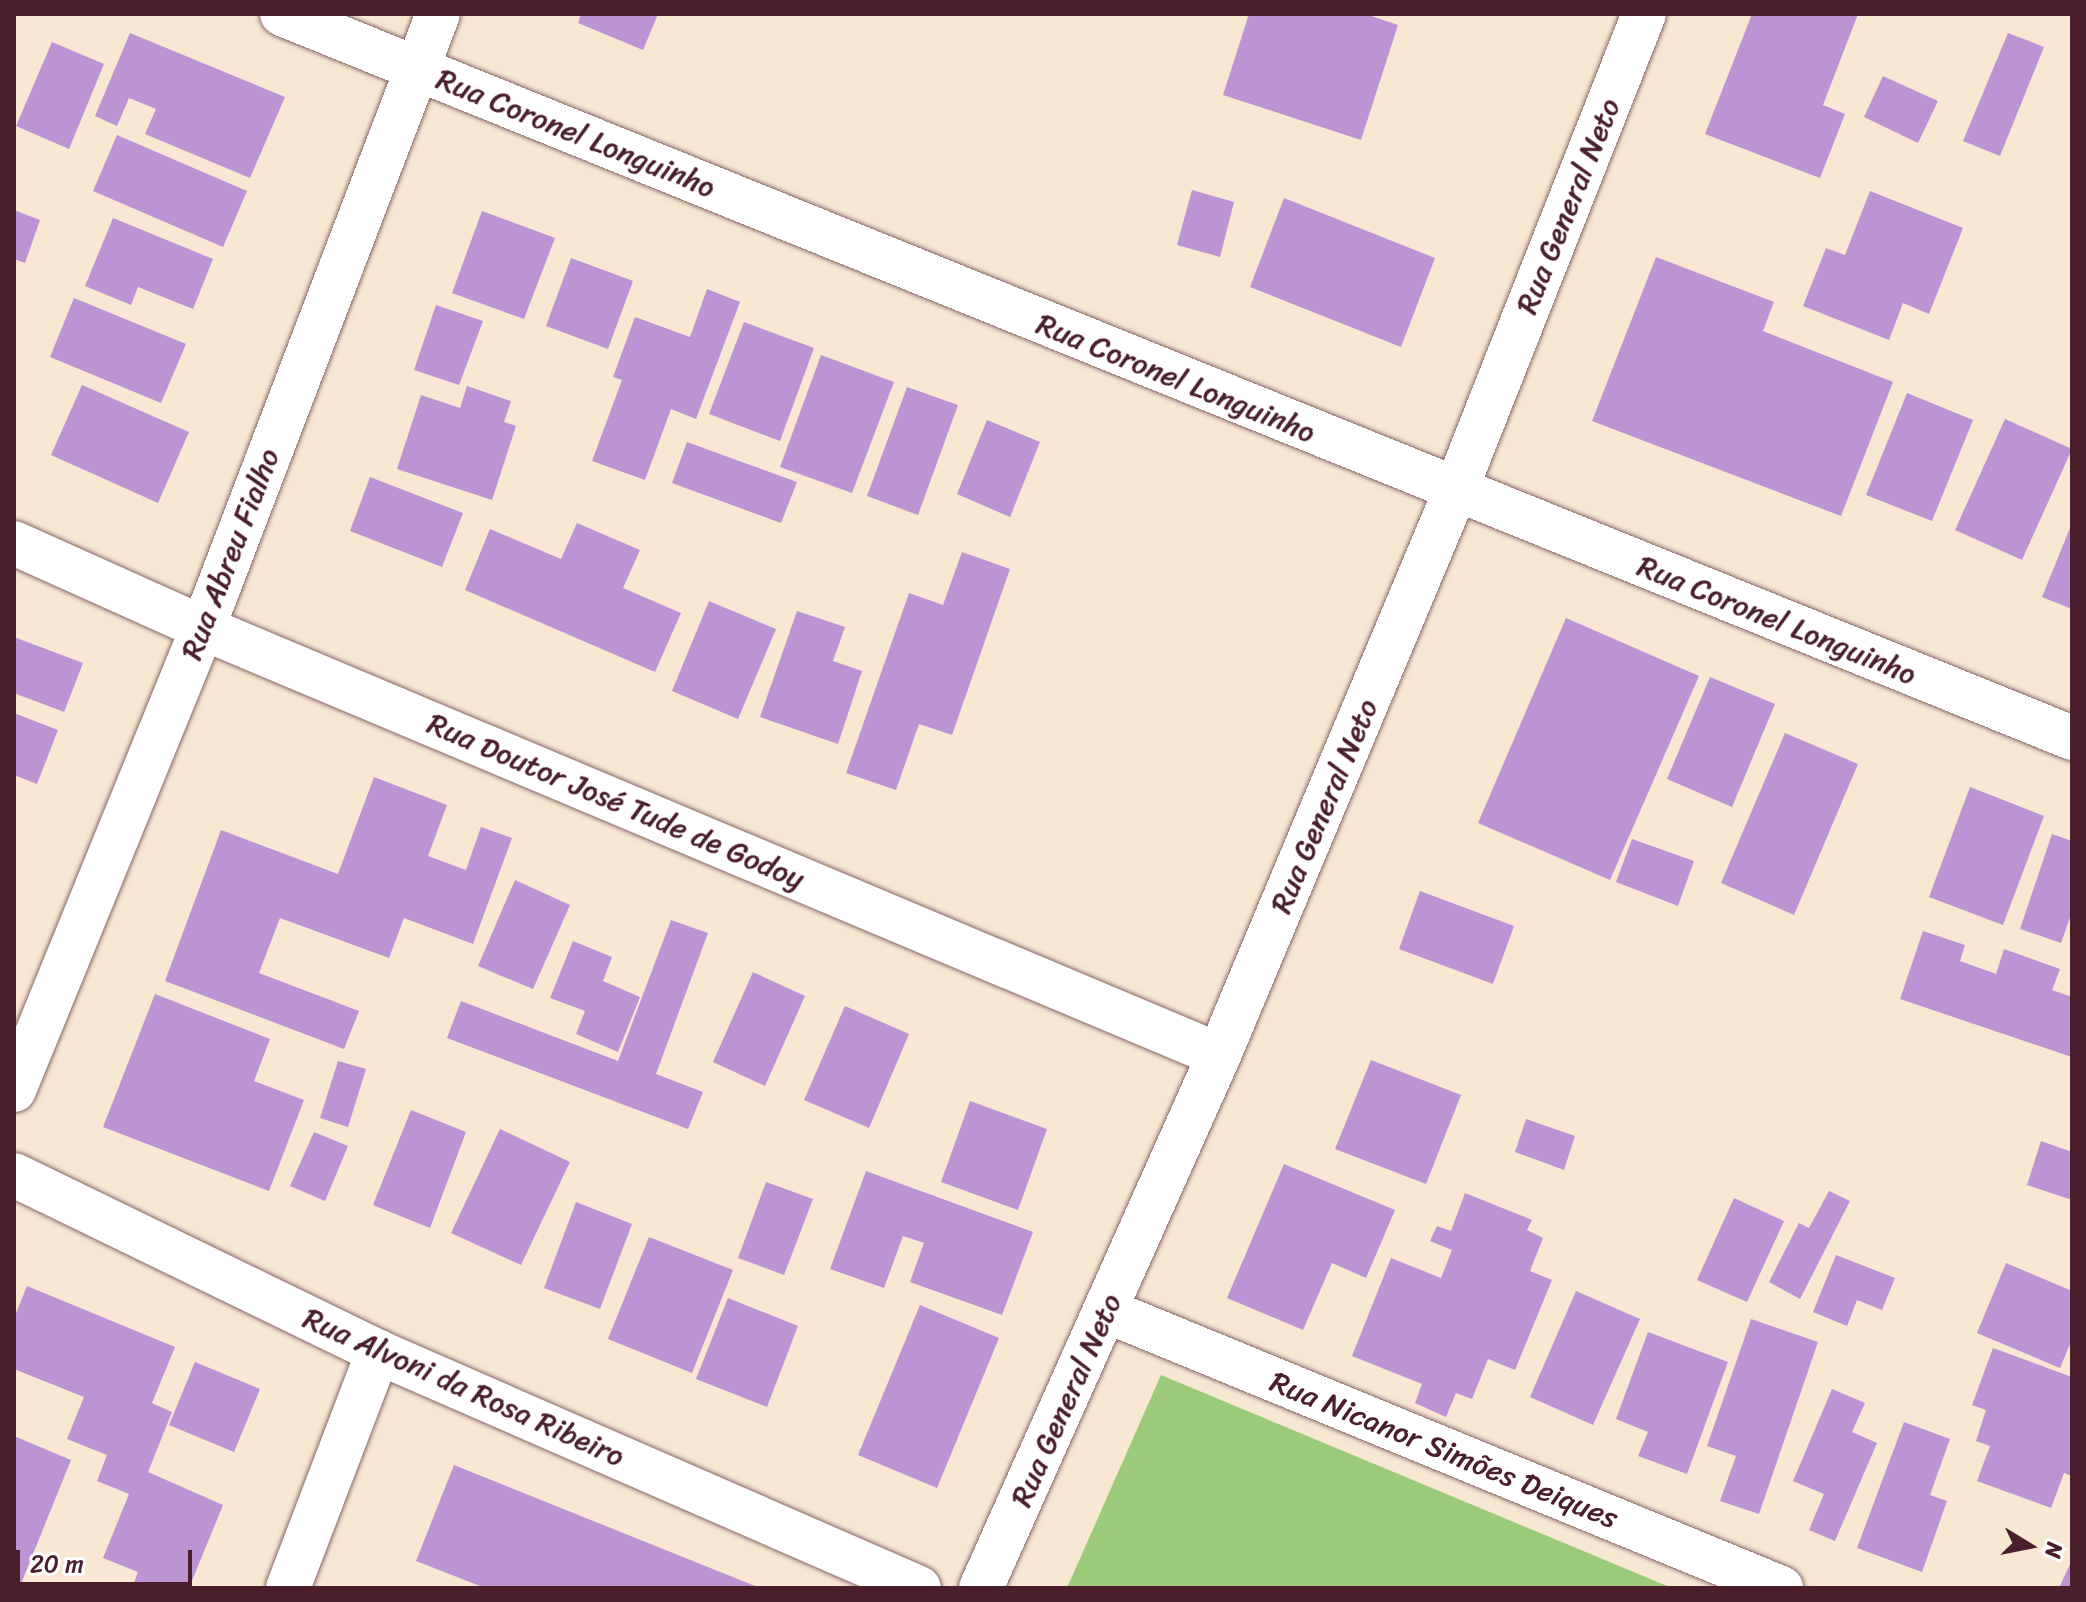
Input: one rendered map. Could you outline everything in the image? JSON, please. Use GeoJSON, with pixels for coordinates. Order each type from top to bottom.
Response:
{"type":"FeatureCollection","features":[{"type":"Feature","properties":{"kind":"street","name":"Rua Coronel Longuinho"},"geometry":{"type":"LineString","coordinates":[[282,14],[1455,492],[2072,738]]}},
{"type":"Feature","properties":{"kind":"street","name":"Rua Abreu Fialho"},"geometry":{"type":"LineString","coordinates":[[14,1090],[203,628],[438,14]]}},
{"type":"Feature","properties":{"kind":"street","name":"Rua General Neto"},"geometry":{"type":"LineString","coordinates":[[981,1588],[1219,1055],[1455,492],[1644,14]]}},
{"type":"Feature","properties":{"kind":"street","name":"Rua Doutor José Tude de Godoy"},"geometry":{"type":"LineString","coordinates":[[14,543],[203,628],[1219,1055]]}},
{"type":"Feature","properties":{"kind":"street","name":"Rua Alvoni da Rosa Ribeiro"},"geometry":{"type":"LineString","coordinates":[[14,1175],[378,1352],[919,1588]]}},
{"type":"Feature","properties":{"kind":"street","name":"Rua Nicanor Simões Deiques"},"geometry":{"type":"LineString","coordinates":[[1107,1311],[1769,1586]]}},
{"type":"Feature","properties":{"kind":"street"},"geometry":{"type":"LineString","coordinates":[[288,1588],[378,1352]]}},
{"type":"Feature","properties":{"kind":"green space"},"geometry":{"type":"Polygon","coordinates":[[[1161,1375],[1672,1588],[1067,1588],[1161,1375]]]}},
{"type":"Feature","properties":{"kind":"building"},"geometry":{"type":"Polygon","coordinates":[[[581,14],[658,14],[643,50],[578,23],[581,14]]]}},
{"type":"Feature","properties":{"kind":"building"},"geometry":{"type":"Polygon","coordinates":[[[1249,14],[1365,14],[1398,25],[1361,140],[1223,95],[1249,14]]]}},
{"type":"Feature","properties":{"kind":"building"},"geometry":{"type":"Polygon","coordinates":[[[1752,14],[1858,14],[1823,105],[1845,114],[1820,178],[1705,134],[1752,14]]]}},
{"type":"Feature","properties":{"kind":"building"},"geometry":{"type":"Polygon","coordinates":[[[130,33],[285,97],[250,178],[145,134],[156,109],[129,98],[117,126],[95,116],[130,33]]]}},
{"type":"Feature","properties":{"kind":"building"},"geometry":{"type":"Polygon","coordinates":[[[2008,33],[2044,47],[2000,156],[1963,141],[2008,33]]]}},
{"type":"Feature","properties":{"kind":"building"},"geometry":{"type":"Polygon","coordinates":[[[52,42],[104,64],[69,149],[16,126],[52,42]]]}},
{"type":"Feature","properties":{"kind":"building"},"geometry":{"type":"Polygon","coordinates":[[[1883,76],[1938,101],[1918,143],[1864,117],[1883,76]]]}},
{"type":"Feature","properties":{"kind":"building"},"geometry":{"type":"Polygon","coordinates":[[[117,135],[247,191],[223,247],[93,191],[117,135]]]}},
{"type":"Feature","properties":{"kind":"building"},"geometry":{"type":"Polygon","coordinates":[[[1192,190],[1234,202],[1220,257],[1177,245],[1192,190]]]}},
{"type":"Feature","properties":{"kind":"building"},"geometry":{"type":"Polygon","coordinates":[[[1870,191],[1963,228],[1929,314],[1903,303],[1889,340],[1803,306],[1826,248],[1845,255],[1870,191]]]}},
{"type":"Feature","properties":{"kind":"building"},"geometry":{"type":"Polygon","coordinates":[[[1284,198],[1435,258],[1401,347],[1250,287],[1284,198]]]}},
{"type":"Feature","properties":{"kind":"building"},"geometry":{"type":"Polygon","coordinates":[[[14,210],[40,220],[25,263],[14,259],[14,210]]]}},
{"type":"Feature","properties":{"kind":"building"},"geometry":{"type":"Polygon","coordinates":[[[482,211],[555,238],[524,319],[452,293],[482,211]]]}},
{"type":"Feature","properties":{"kind":"building"},"geometry":{"type":"Polygon","coordinates":[[[113,218],[213,259],[193,309],[138,287],[131,305],[85,286],[113,218]]]}},
{"type":"Feature","properties":{"kind":"building"},"geometry":{"type":"Polygon","coordinates":[[[1656,257],[1774,302],[1763,331],[1893,382],[1841,516],[1592,421],[1656,257]]]}},
{"type":"Feature","properties":{"kind":"building"},"geometry":{"type":"Polygon","coordinates":[[[571,258],[633,281],[608,349],[546,326],[571,258]]]}},
{"type":"Feature","properties":{"kind":"building"},"geometry":{"type":"Polygon","coordinates":[[[707,289],[740,302],[696,419],[671,409],[645,480],[592,461],[622,380],[613,377],[635,317],[690,337],[707,289]]]}},
{"type":"Feature","properties":{"kind":"building"},"geometry":{"type":"Polygon","coordinates":[[[74,298],[186,344],[161,403],[50,357],[74,298]]]}},
{"type":"Feature","properties":{"kind":"building"},"geometry":{"type":"Polygon","coordinates":[[[436,305],[483,321],[459,385],[414,370],[436,305]]]}},
{"type":"Feature","properties":{"kind":"building"},"geometry":{"type":"Polygon","coordinates":[[[744,322],[814,348],[780,441],[709,414],[744,322]]]}},
{"type":"Feature","properties":{"kind":"building"},"geometry":{"type":"Polygon","coordinates":[[[821,355],[894,382],[852,493],[780,467],[821,355]]]}},
{"type":"Feature","properties":{"kind":"building"},"geometry":{"type":"Polygon","coordinates":[[[82,385],[189,432],[158,503],[51,455],[82,385]]]}},
{"type":"Feature","properties":{"kind":"building"},"geometry":{"type":"Polygon","coordinates":[[[467,386],[511,401],[504,422],[516,426],[492,500],[397,469],[421,395],[460,408],[467,386]]]}},
{"type":"Feature","properties":{"kind":"building"},"geometry":{"type":"Polygon","coordinates":[[[907,387],[958,405],[918,515],[867,496],[907,387]]]}},
{"type":"Feature","properties":{"kind":"building"},"geometry":{"type":"Polygon","coordinates":[[[1907,393],[1973,420],[1932,521],[1866,495],[1907,393]]]}},
{"type":"Feature","properties":{"kind":"building"},"geometry":{"type":"Polygon","coordinates":[[[2005,419],[2072,449],[2022,560],[1955,530],[2005,419]]]}},
{"type":"Feature","properties":{"kind":"building"},"geometry":{"type":"Polygon","coordinates":[[[987,420],[1040,442],[1010,517],[957,494],[987,420]]]}},
{"type":"Feature","properties":{"kind":"building"},"geometry":{"type":"Polygon","coordinates":[[[687,442],[797,482],[781,523],[672,483],[687,442]]]}},
{"type":"Feature","properties":{"kind":"building"},"geometry":{"type":"Polygon","coordinates":[[[370,477],[463,513],[442,567],[350,531],[370,477]]]}},
{"type":"Feature","properties":{"kind":"building"},"geometry":{"type":"Polygon","coordinates":[[[577,523],[640,550],[623,588],[681,613],[655,672],[465,590],[490,529],[561,559],[577,523]]]}},
{"type":"Feature","properties":{"kind":"building"},"geometry":{"type":"Polygon","coordinates":[[[2072,523],[2072,609],[2042,597],[2072,523]]]}},
{"type":"Feature","properties":{"kind":"building"},"geometry":{"type":"Polygon","coordinates":[[[962,552],[1010,569],[952,735],[919,724],[896,790],[846,773],[909,593],[943,605],[962,552]]]}},
{"type":"Feature","properties":{"kind":"building"},"geometry":{"type":"Polygon","coordinates":[[[709,601],[776,629],[738,719],[672,691],[709,601]]]}},
{"type":"Feature","properties":{"kind":"building"},"geometry":{"type":"Polygon","coordinates":[[[797,611],[845,627],[833,661],[862,671],[838,744],[760,717],[797,611]]]}},
{"type":"Feature","properties":{"kind":"building"},"geometry":{"type":"Polygon","coordinates":[[[1566,618],[1699,676],[1610,880],[1478,823],[1566,618]]]}},
{"type":"Feature","properties":{"kind":"building"},"geometry":{"type":"Polygon","coordinates":[[[14,637],[83,663],[64,712],[14,693],[14,637]]]}},
{"type":"Feature","properties":{"kind":"building"},"geometry":{"type":"Polygon","coordinates":[[[1710,677],[1775,704],[1732,807],[1667,779],[1710,677]]]}},
{"type":"Feature","properties":{"kind":"building"},"geometry":{"type":"Polygon","coordinates":[[[14,713],[58,730],[37,784],[14,775],[14,713]]]}},
{"type":"Feature","properties":{"kind":"building"},"geometry":{"type":"Polygon","coordinates":[[[1785,733],[1858,764],[1794,915],[1721,883],[1785,733]]]}},
{"type":"Feature","properties":{"kind":"building"},"geometry":{"type":"Polygon","coordinates":[[[374,777],[447,805],[428,856],[466,870],[481,827],[512,838],[473,944],[404,918],[389,958],[280,918],[259,973],[359,1011],[344,1049],[165,981],[221,830],[338,874],[374,777]]]}},
{"type":"Feature","properties":{"kind":"building"},"geometry":{"type":"Polygon","coordinates":[[[1970,787],[2044,816],[2003,925],[1929,897],[1970,787]]]}},
{"type":"Feature","properties":{"kind":"building"},"geometry":{"type":"Polygon","coordinates":[[[2052,834],[2072,841],[2072,912],[2061,943],[2020,929],[2052,834]]]}},
{"type":"Feature","properties":{"kind":"building"},"geometry":{"type":"Polygon","coordinates":[[[1632,839],[1694,861],[1678,906],[1616,882],[1632,839]]]}},
{"type":"Feature","properties":{"kind":"building"},"geometry":{"type":"Polygon","coordinates":[[[515,880],[570,905],[533,989],[478,966],[515,880]]]}},
{"type":"Feature","properties":{"kind":"building"},"geometry":{"type":"Polygon","coordinates":[[[1420,891],[1514,926],[1493,984],[1399,949],[1420,891]]]}},
{"type":"Feature","properties":{"kind":"building"},"geometry":{"type":"Polygon","coordinates":[[[671,920],[708,933],[656,1074],[703,1092],[688,1129],[447,1038],[461,1001],[618,1061],[671,920]]]}},
{"type":"Feature","properties":{"kind":"building"},"geometry":{"type":"Polygon","coordinates":[[[1923,931],[1965,945],[1960,961],[1996,974],[2004,949],[2060,969],[2052,990],[2072,997],[2072,1057],[1900,999],[1923,931]]]}},
{"type":"Feature","properties":{"kind":"building"},"geometry":{"type":"Polygon","coordinates":[[[573,941],[612,957],[603,981],[640,997],[618,1052],[576,1034],[585,1011],[550,998],[573,941]]]}},
{"type":"Feature","properties":{"kind":"building"},"geometry":{"type":"Polygon","coordinates":[[[753,972],[805,996],[765,1086],[713,1062],[753,972]]]}},
{"type":"Feature","properties":{"kind":"building"},"geometry":{"type":"Polygon","coordinates":[[[155,994],[270,1039],[254,1081],[304,1100],[269,1191],[103,1127],[155,994]]]}},
{"type":"Feature","properties":{"kind":"building"},"geometry":{"type":"Polygon","coordinates":[[[845,1006],[909,1034],[869,1128],[804,1100],[845,1006]]]}},
{"type":"Feature","properties":{"kind":"building"},"geometry":{"type":"Polygon","coordinates":[[[1371,1060],[1461,1095],[1426,1184],[1335,1149],[1371,1060]]]}},
{"type":"Feature","properties":{"kind":"building"},"geometry":{"type":"Polygon","coordinates":[[[338,1061],[366,1069],[348,1127],[320,1118],[338,1061]]]}},
{"type":"Feature","properties":{"kind":"building"},"geometry":{"type":"Polygon","coordinates":[[[970,1101],[1047,1129],[1018,1210],[941,1182],[970,1101]]]}},
{"type":"Feature","properties":{"kind":"building"},"geometry":{"type":"Polygon","coordinates":[[[411,1110],[466,1132],[430,1228],[373,1205],[411,1110]]]}},
{"type":"Feature","properties":{"kind":"building"},"geometry":{"type":"Polygon","coordinates":[[[1526,1119],[1575,1136],[1564,1170],[1515,1152],[1526,1119]]]}},
{"type":"Feature","properties":{"kind":"building"},"geometry":{"type":"Polygon","coordinates":[[[500,1129],[570,1162],[521,1265],[451,1233],[500,1129]]]}},
{"type":"Feature","properties":{"kind":"building"},"geometry":{"type":"Polygon","coordinates":[[[314,1132],[348,1146],[325,1201],[290,1186],[314,1132]]]}},
{"type":"Feature","properties":{"kind":"building"},"geometry":{"type":"Polygon","coordinates":[[[2041,1141],[2072,1152],[2072,1200],[2027,1185],[2041,1141]]]}},
{"type":"Feature","properties":{"kind":"building"},"geometry":{"type":"Polygon","coordinates":[[[1284,1164],[1395,1210],[1366,1278],[1332,1263],[1303,1330],[1227,1298],[1284,1164]]]}},
{"type":"Feature","properties":{"kind":"building"},"geometry":{"type":"Polygon","coordinates":[[[866,1171],[1033,1232],[1002,1315],[910,1282],[924,1243],[903,1236],[884,1288],[830,1269],[866,1171]]]}},
{"type":"Feature","properties":{"kind":"building"},"geometry":{"type":"Polygon","coordinates":[[[766,1182],[813,1199],[784,1275],[738,1258],[766,1182]]]}},
{"type":"Feature","properties":{"kind":"building"},"geometry":{"type":"Polygon","coordinates":[[[1829,1191],[1850,1201],[1800,1299],[1769,1282],[1799,1223],[1809,1228],[1829,1191]]]}},
{"type":"Feature","properties":{"kind":"building"},"geometry":{"type":"Polygon","coordinates":[[[1465,1193],[1532,1220],[1527,1230],[1543,1238],[1530,1271],[1552,1280],[1515,1370],[1488,1359],[1472,1399],[1456,1393],[1446,1417],[1415,1403],[1422,1384],[1352,1356],[1391,1258],[1441,1278],[1452,1250],[1430,1241],[1437,1226],[1451,1231],[1465,1193]]]}},
{"type":"Feature","properties":{"kind":"building"},"geometry":{"type":"Polygon","coordinates":[[[1734,1198],[1784,1221],[1747,1302],[1697,1280],[1734,1198]]]}},
{"type":"Feature","properties":{"kind":"building"},"geometry":{"type":"Polygon","coordinates":[[[576,1202],[632,1224],[600,1309],[544,1288],[576,1202]]]}},
{"type":"Feature","properties":{"kind":"building"},"geometry":{"type":"Polygon","coordinates":[[[649,1237],[733,1270],[692,1373],[608,1339],[649,1237]]]}},
{"type":"Feature","properties":{"kind":"building"},"geometry":{"type":"Polygon","coordinates":[[[1836,1255],[1895,1278],[1882,1310],[1857,1300],[1847,1326],[1813,1312],[1836,1255]]]}},
{"type":"Feature","properties":{"kind":"building"},"geometry":{"type":"Polygon","coordinates":[[[2006,1263],[2072,1291],[2072,1339],[2060,1368],[1977,1333],[2006,1263]]]}},
{"type":"Feature","properties":{"kind":"building"},"geometry":{"type":"Polygon","coordinates":[[[27,1286],[175,1347],[152,1403],[172,1412],[148,1472],[223,1505],[189,1588],[132,1588],[138,1572],[103,1558],[129,1494],[97,1481],[107,1455],[67,1439],[84,1397],[14,1369],[14,1318],[27,1286]]]}},
{"type":"Feature","properties":{"kind":"building"},"geometry":{"type":"Polygon","coordinates":[[[1576,1291],[1640,1319],[1593,1425],[1530,1397],[1576,1291]]]}},
{"type":"Feature","properties":{"kind":"building"},"geometry":{"type":"Polygon","coordinates":[[[728,1298],[798,1326],[767,1407],[696,1379],[728,1298]]]}},
{"type":"Feature","properties":{"kind":"building"},"geometry":{"type":"Polygon","coordinates":[[[920,1305],[999,1338],[937,1488],[858,1455],[920,1305]]]}},
{"type":"Feature","properties":{"kind":"building"},"geometry":{"type":"Polygon","coordinates":[[[1751,1319],[1818,1342],[1759,1514],[1720,1501],[1736,1456],[1707,1446],[1751,1319]]]}},
{"type":"Feature","properties":{"kind":"building"},"geometry":{"type":"Polygon","coordinates":[[[1648,1332],[1728,1362],[1687,1474],[1638,1456],[1648,1432],[1616,1419],[1648,1332]]]}},
{"type":"Feature","properties":{"kind":"building"},"geometry":{"type":"Polygon","coordinates":[[[1993,1348],[2072,1377],[2072,1476],[2064,1473],[2051,1508],[1977,1481],[1990,1446],[1976,1441],[1986,1410],[1972,1405],[1993,1348]]]}},
{"type":"Feature","properties":{"kind":"building"},"geometry":{"type":"Polygon","coordinates":[[[195,1362],[260,1389],[234,1452],[169,1425],[195,1362]]]}},
{"type":"Feature","properties":{"kind":"building"},"geometry":{"type":"Polygon","coordinates":[[[1832,1389],[1865,1403],[1852,1432],[1877,1443],[1835,1541],[1809,1530],[1824,1494],[1793,1481],[1832,1389]]]}},
{"type":"Feature","properties":{"kind":"building"},"geometry":{"type":"Polygon","coordinates":[[[1904,1422],[1950,1439],[1930,1495],[1947,1501],[1922,1572],[1857,1548],[1904,1422]]]}},
{"type":"Feature","properties":{"kind":"building"},"geometry":{"type":"Polygon","coordinates":[[[14,1436],[71,1460],[20,1586],[14,1584],[14,1436]]]}},
{"type":"Feature","properties":{"kind":"building"},"geometry":{"type":"Polygon","coordinates":[[[454,1465],[760,1588],[485,1588],[416,1561],[454,1465]]]}},
{"type":"Feature","properties":{"kind":"building"},"geometry":{"type":"Polygon","coordinates":[[[2072,1560],[2072,1588],[2059,1588],[2072,1560]]]}}]}
